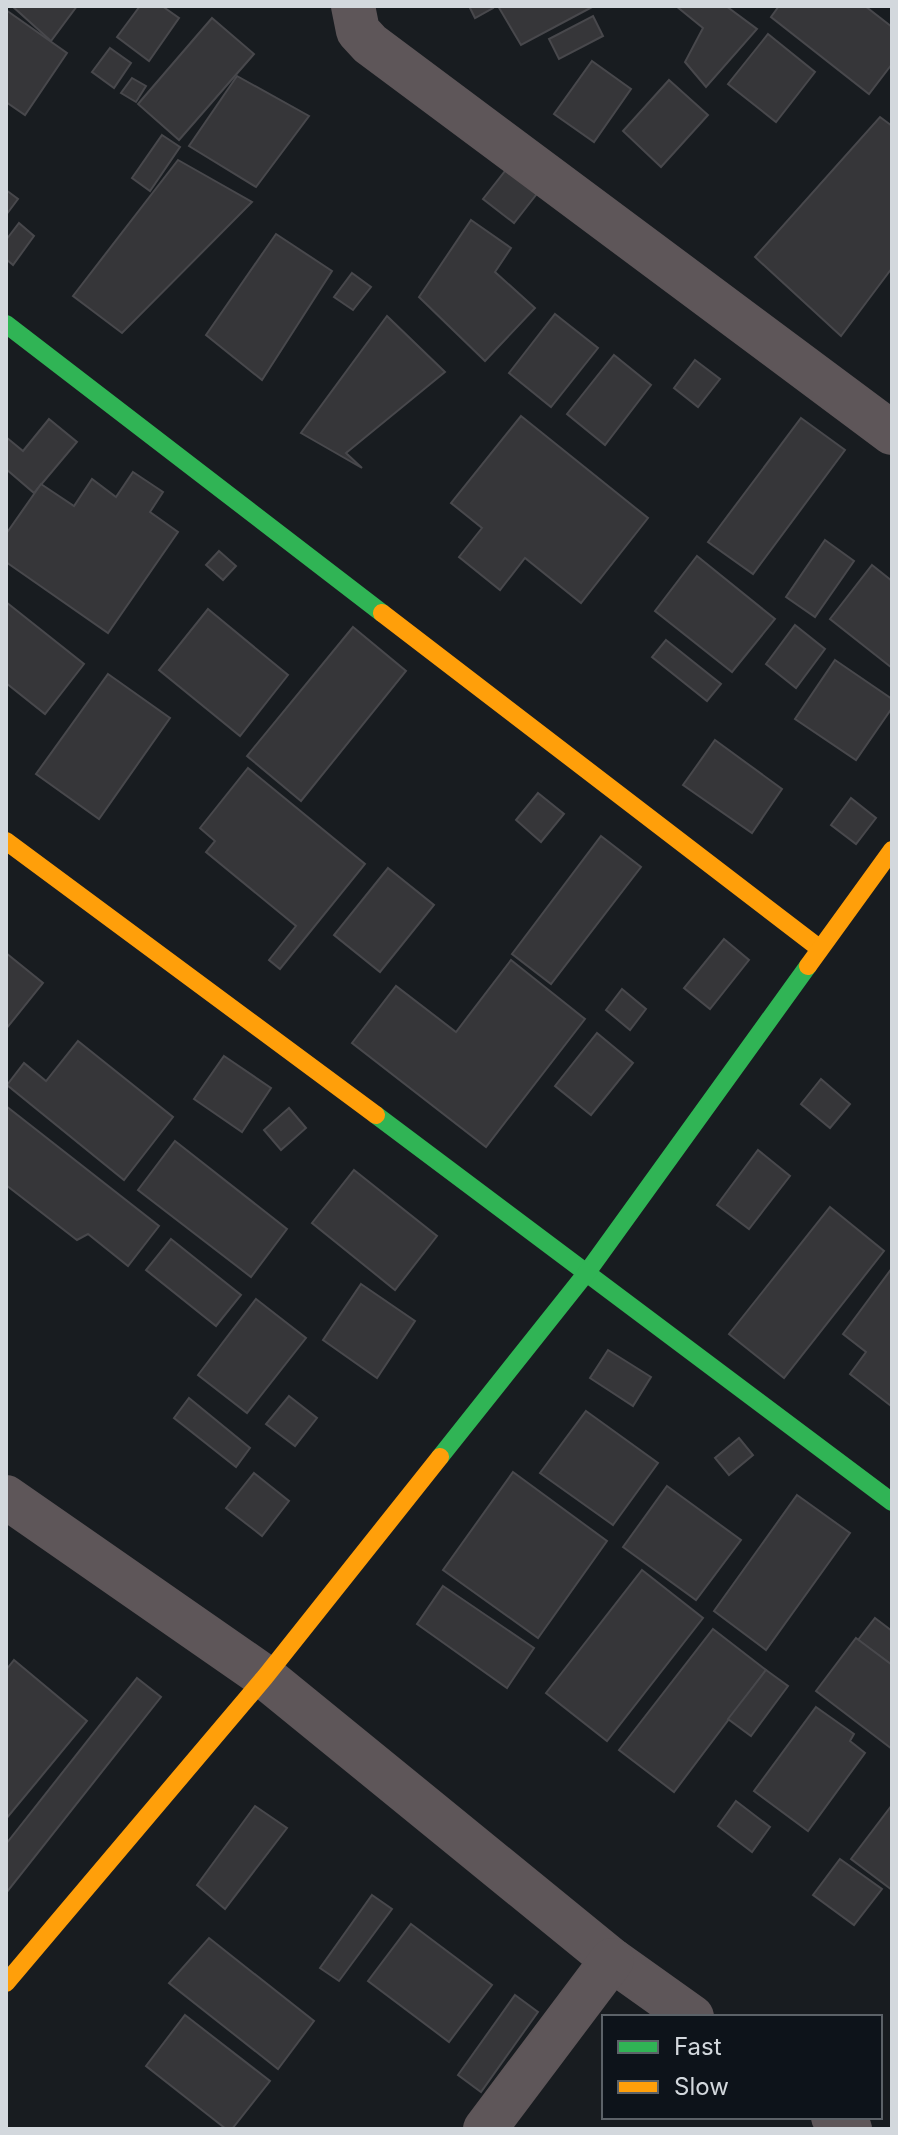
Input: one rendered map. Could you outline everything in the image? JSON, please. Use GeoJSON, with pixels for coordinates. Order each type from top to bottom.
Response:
{"type":"FeatureCollection","features":[{"type":"Feature","properties":{"kind":"street"},"geometry":{"type":"LineString","coordinates":[[353,6],[358,31],[370,44],[892,433]]}},
{"type":"Feature","properties":{"kind":"street"},"geometry":{"type":"LineString","coordinates":[[6,324],[819,948]]}},
{"type":"Feature","properties":{"kind":"street"},"geometry":{"type":"LineString","coordinates":[[6,841],[588,1271],[892,1502]]}},
{"type":"Feature","properties":{"kind":"street"},"geometry":{"type":"LineString","coordinates":[[6,1983],[265,1677],[588,1271],[892,850]]}},
{"type":"Feature","properties":{"kind":"street"},"geometry":{"type":"LineString","coordinates":[[6,1497],[265,1677],[612,1960],[689,2015]]}},
{"type":"Feature","properties":{"kind":"street"},"geometry":{"type":"LineString","coordinates":[[485,2129],[612,1960]]}},
{"type":"Feature","properties":{"kind":"building"},"geometry":{"type":"Polygon","coordinates":[[[12,6],[77,6],[51,41],[12,6]]]}},
{"type":"Feature","properties":{"kind":"building"},"geometry":{"type":"Polygon","coordinates":[[[140,6],[162,6],[179,18],[149,61],[117,37],[140,6]]]}},
{"type":"Feature","properties":{"kind":"building"},"geometry":{"type":"Polygon","coordinates":[[[469,6],[492,6],[493,8],[475,18],[469,6]]]}},
{"type":"Feature","properties":{"kind":"building"},"geometry":{"type":"Polygon","coordinates":[[[498,6],[594,6],[521,45],[498,6]]]}},
{"type":"Feature","properties":{"kind":"building"},"geometry":{"type":"Polygon","coordinates":[[[676,6],[726,6],[757,29],[706,87],[685,62],[703,28],[676,6]]]}},
{"type":"Feature","properties":{"kind":"building"},"geometry":{"type":"Polygon","coordinates":[[[779,6],[865,6],[892,27],[892,64],[869,94],[771,17],[779,6]]]}},
{"type":"Feature","properties":{"kind":"building"},"geometry":{"type":"Polygon","coordinates":[[[6,10],[67,53],[25,115],[6,102],[6,10]]]}},
{"type":"Feature","properties":{"kind":"building"},"geometry":{"type":"Polygon","coordinates":[[[593,16],[603,36],[559,59],[549,39],[593,16]]]}},
{"type":"Feature","properties":{"kind":"building"},"geometry":{"type":"Polygon","coordinates":[[[212,18],[254,54],[179,140],[138,104],[212,18]]]}},
{"type":"Feature","properties":{"kind":"building"},"geometry":{"type":"Polygon","coordinates":[[[768,34],[815,72],[776,122],[728,84],[768,34]]]}},
{"type":"Feature","properties":{"kind":"building"},"geometry":{"type":"Polygon","coordinates":[[[110,48],[131,63],[114,88],[92,72],[110,48]]]}},
{"type":"Feature","properties":{"kind":"building"},"geometry":{"type":"Polygon","coordinates":[[[592,61],[631,89],[594,142],[554,114],[592,61]]]}},
{"type":"Feature","properties":{"kind":"building"},"geometry":{"type":"Polygon","coordinates":[[[237,76],[309,116],[256,187],[189,146],[237,76]]]}},
{"type":"Feature","properties":{"kind":"building"},"geometry":{"type":"Polygon","coordinates":[[[132,78],[146,86],[136,102],[121,93],[132,78]]]}},
{"type":"Feature","properties":{"kind":"building"},"geometry":{"type":"Polygon","coordinates":[[[669,80],[708,115],[661,167],[623,131],[669,80]]]}},
{"type":"Feature","properties":{"kind":"building"},"geometry":{"type":"Polygon","coordinates":[[[880,117],[892,126],[892,268],[841,336],[755,257],[880,117]]]}},
{"type":"Feature","properties":{"kind":"building"},"geometry":{"type":"Polygon","coordinates":[[[162,135],[180,147],[150,191],[132,178],[162,135]]]}},
{"type":"Feature","properties":{"kind":"building"},"geometry":{"type":"Polygon","coordinates":[[[178,160],[252,202],[122,333],[73,296],[178,160]]]}},
{"type":"Feature","properties":{"kind":"building"},"geometry":{"type":"Polygon","coordinates":[[[512,162],[543,186],[514,223],[483,199],[512,162]]]}},
{"type":"Feature","properties":{"kind":"building"},"geometry":{"type":"Polygon","coordinates":[[[6,190],[18,199],[6,215],[6,190]]]}},
{"type":"Feature","properties":{"kind":"building"},"geometry":{"type":"Polygon","coordinates":[[[471,220],[511,248],[495,272],[535,308],[485,361],[419,297],[471,220]]]}},
{"type":"Feature","properties":{"kind":"building"},"geometry":{"type":"Polygon","coordinates":[[[19,223],[34,236],[13,265],[6,259],[6,240],[19,223]]]}},
{"type":"Feature","properties":{"kind":"building"},"geometry":{"type":"Polygon","coordinates":[[[276,234],[332,271],[262,380],[206,335],[276,234]]]}},
{"type":"Feature","properties":{"kind":"building"},"geometry":{"type":"Polygon","coordinates":[[[352,273],[371,287],[353,310],[334,297],[352,273]]]}},
{"type":"Feature","properties":{"kind":"building"},"geometry":{"type":"Polygon","coordinates":[[[555,314],[598,348],[551,407],[509,373],[555,314]]]}},
{"type":"Feature","properties":{"kind":"building"},"geometry":{"type":"Polygon","coordinates":[[[387,316],[445,372],[346,453],[362,468],[301,433],[387,316]]]}},
{"type":"Feature","properties":{"kind":"building"},"geometry":{"type":"Polygon","coordinates":[[[614,355],[651,385],[605,445],[567,414],[614,355]]]}},
{"type":"Feature","properties":{"kind":"building"},"geometry":{"type":"Polygon","coordinates":[[[695,360],[720,379],[698,407],[674,388],[695,360]]]}},
{"type":"Feature","properties":{"kind":"building"},"geometry":{"type":"Polygon","coordinates":[[[521,416],[648,518],[581,603],[525,558],[500,590],[459,557],[482,528],[451,503],[521,416]]]}},
{"type":"Feature","properties":{"kind":"building"},"geometry":{"type":"Polygon","coordinates":[[[801,418],[845,450],[753,574],[708,542],[801,418]]]}},
{"type":"Feature","properties":{"kind":"building"},"geometry":{"type":"Polygon","coordinates":[[[49,419],[77,442],[34,493],[6,469],[6,437],[23,451],[49,419]]]}},
{"type":"Feature","properties":{"kind":"building"},"geometry":{"type":"Polygon","coordinates":[[[133,472],[163,492],[150,512],[178,532],[108,633],[6,562],[6,534],[41,484],[74,506],[92,479],[116,497],[133,472]]]}},
{"type":"Feature","properties":{"kind":"building"},"geometry":{"type":"Polygon","coordinates":[[[825,540],[854,561],[815,617],[786,597],[825,540]]]}},
{"type":"Feature","properties":{"kind":"building"},"geometry":{"type":"Polygon","coordinates":[[[219,551],[236,566],[223,580],[206,565],[219,551]]]}},
{"type":"Feature","properties":{"kind":"building"},"geometry":{"type":"Polygon","coordinates":[[[697,556],[775,619],[732,672],[655,611],[697,556]]]}},
{"type":"Feature","properties":{"kind":"building"},"geometry":{"type":"Polygon","coordinates":[[[872,565],[892,581],[892,668],[830,619],[872,565]]]}},
{"type":"Feature","properties":{"kind":"building"},"geometry":{"type":"Polygon","coordinates":[[[6,602],[84,664],[45,714],[6,683],[6,602]]]}},
{"type":"Feature","properties":{"kind":"building"},"geometry":{"type":"Polygon","coordinates":[[[208,609],[288,675],[240,736],[159,670],[208,609]]]}},
{"type":"Feature","properties":{"kind":"building"},"geometry":{"type":"Polygon","coordinates":[[[795,625],[825,649],[796,688],[766,664],[795,625]]]}},
{"type":"Feature","properties":{"kind":"building"},"geometry":{"type":"Polygon","coordinates":[[[353,627],[406,671],[301,801],[247,756],[353,627]]]}},
{"type":"Feature","properties":{"kind":"building"},"geometry":{"type":"Polygon","coordinates":[[[666,640],[721,684],[707,701],[652,657],[666,640]]]}},
{"type":"Feature","properties":{"kind":"building"},"geometry":{"type":"Polygon","coordinates":[[[835,660],[892,699],[892,708],[856,760],[795,719],[835,660]]]}},
{"type":"Feature","properties":{"kind":"building"},"geometry":{"type":"Polygon","coordinates":[[[108,674],[170,718],[99,819],[36,774],[108,674]]]}},
{"type":"Feature","properties":{"kind":"building"},"geometry":{"type":"Polygon","coordinates":[[[715,740],[782,789],[752,833],[683,785],[715,740]]]}},
{"type":"Feature","properties":{"kind":"building"},"geometry":{"type":"Polygon","coordinates":[[[248,768],[365,864],[280,969],[269,960],[296,926],[206,852],[215,841],[200,828],[248,768]]]}},
{"type":"Feature","properties":{"kind":"building"},"geometry":{"type":"Polygon","coordinates":[[[538,793],[564,814],[541,842],[516,820],[538,793]]]}},
{"type":"Feature","properties":{"kind":"building"},"geometry":{"type":"Polygon","coordinates":[[[851,798],[876,818],[856,844],[831,825],[851,798]]]}},
{"type":"Feature","properties":{"kind":"building"},"geometry":{"type":"Polygon","coordinates":[[[601,836],[641,867],[551,984],[512,954],[601,836]]]}},
{"type":"Feature","properties":{"kind":"building"},"geometry":{"type":"Polygon","coordinates":[[[388,868],[434,905],[380,972],[334,935],[388,868]]]}},
{"type":"Feature","properties":{"kind":"building"},"geometry":{"type":"Polygon","coordinates":[[[724,939],[749,960],[710,1009],[684,988],[724,939]]]}},
{"type":"Feature","properties":{"kind":"building"},"geometry":{"type":"Polygon","coordinates":[[[6,953],[43,983],[6,1029],[6,953]]]}},
{"type":"Feature","properties":{"kind":"building"},"geometry":{"type":"Polygon","coordinates":[[[511,960],[585,1019],[486,1147],[352,1043],[396,986],[456,1032],[511,960]]]}},
{"type":"Feature","properties":{"kind":"building"},"geometry":{"type":"Polygon","coordinates":[[[622,989],[646,1009],[630,1030],[606,1010],[622,989]]]}},
{"type":"Feature","properties":{"kind":"building"},"geometry":{"type":"Polygon","coordinates":[[[597,1033],[633,1063],[591,1115],[555,1086],[597,1033]]]}},
{"type":"Feature","properties":{"kind":"building"},"geometry":{"type":"Polygon","coordinates":[[[78,1041],[173,1117],[124,1180],[7,1085],[24,1063],[46,1081],[78,1041]]]}},
{"type":"Feature","properties":{"kind":"building"},"geometry":{"type":"Polygon","coordinates":[[[224,1056],[271,1088],[242,1132],[194,1099],[224,1056]]]}},
{"type":"Feature","properties":{"kind":"building"},"geometry":{"type":"Polygon","coordinates":[[[821,1079],[850,1104],[830,1128],[801,1104],[821,1079]]]}},
{"type":"Feature","properties":{"kind":"building"},"geometry":{"type":"Polygon","coordinates":[[[6,1106],[159,1226],[128,1266],[88,1234],[77,1240],[6,1185],[6,1106]]]}},
{"type":"Feature","properties":{"kind":"building"},"geometry":{"type":"Polygon","coordinates":[[[289,1108],[306,1128],[281,1150],[264,1130],[289,1108]]]}},
{"type":"Feature","properties":{"kind":"building"},"geometry":{"type":"Polygon","coordinates":[[[175,1141],[287,1229],[251,1277],[138,1190],[175,1141]]]}},
{"type":"Feature","properties":{"kind":"building"},"geometry":{"type":"Polygon","coordinates":[[[758,1150],[790,1176],[749,1229],[717,1205],[758,1150]]]}},
{"type":"Feature","properties":{"kind":"building"},"geometry":{"type":"Polygon","coordinates":[[[354,1170],[437,1236],[395,1290],[312,1223],[354,1170]]]}},
{"type":"Feature","properties":{"kind":"building"},"geometry":{"type":"Polygon","coordinates":[[[830,1207],[884,1251],[784,1378],[729,1334],[830,1207]]]}},
{"type":"Feature","properties":{"kind":"building"},"geometry":{"type":"Polygon","coordinates":[[[171,1239],[241,1295],[216,1326],[146,1270],[171,1239]]]}},
{"type":"Feature","properties":{"kind":"building"},"geometry":{"type":"Polygon","coordinates":[[[892,1268],[891,1406],[850,1374],[866,1352],[843,1334],[892,1268]]]}},
{"type":"Feature","properties":{"kind":"building"},"geometry":{"type":"Polygon","coordinates":[[[361,1284],[415,1321],[377,1378],[323,1340],[361,1284]]]}},
{"type":"Feature","properties":{"kind":"building"},"geometry":{"type":"Polygon","coordinates":[[[256,1299],[306,1338],[247,1413],[198,1375],[256,1299]]]}},
{"type":"Feature","properties":{"kind":"building"},"geometry":{"type":"Polygon","coordinates":[[[608,1350],[651,1377],[633,1406],[590,1378],[608,1350]]]}},
{"type":"Feature","properties":{"kind":"building"},"geometry":{"type":"Polygon","coordinates":[[[289,1396],[317,1418],[295,1446],[266,1424],[289,1396]]]}},
{"type":"Feature","properties":{"kind":"building"},"geometry":{"type":"Polygon","coordinates":[[[189,1398],[250,1448],[236,1467],[174,1418],[189,1398]]]}},
{"type":"Feature","properties":{"kind":"building"},"geometry":{"type":"Polygon","coordinates":[[[586,1411],[658,1463],[613,1525],[540,1473],[586,1411]]]}},
{"type":"Feature","properties":{"kind":"building"},"geometry":{"type":"Polygon","coordinates":[[[739,1438],[753,1455],[729,1475],[715,1458],[739,1438]]]}},
{"type":"Feature","properties":{"kind":"building"},"geometry":{"type":"Polygon","coordinates":[[[513,1472],[607,1541],[538,1638],[443,1570],[513,1472]]]}},
{"type":"Feature","properties":{"kind":"building"},"geometry":{"type":"Polygon","coordinates":[[[254,1473],[289,1501],[262,1536],[226,1508],[254,1473]]]}},
{"type":"Feature","properties":{"kind":"building"},"geometry":{"type":"Polygon","coordinates":[[[667,1486],[741,1540],[696,1600],[623,1547],[667,1486]]]}},
{"type":"Feature","properties":{"kind":"building"},"geometry":{"type":"Polygon","coordinates":[[[797,1495],[850,1533],[766,1650],[714,1611],[797,1495]]]}},
{"type":"Feature","properties":{"kind":"building"},"geometry":{"type":"Polygon","coordinates":[[[642,1570],[703,1618],[607,1741],[546,1693],[642,1570]]]}},
{"type":"Feature","properties":{"kind":"building"},"geometry":{"type":"Polygon","coordinates":[[[443,1586],[534,1648],[507,1688],[417,1624],[443,1586]]]}},
{"type":"Feature","properties":{"kind":"building"},"geometry":{"type":"Polygon","coordinates":[[[875,1618],[892,1631],[892,1665],[858,1640],[875,1618]]]}},
{"type":"Feature","properties":{"kind":"building"},"geometry":{"type":"Polygon","coordinates":[[[713,1629],[766,1670],[674,1792],[619,1750],[713,1629]]]}},
{"type":"Feature","properties":{"kind":"building"},"geometry":{"type":"Polygon","coordinates":[[[856,1638],[892,1665],[892,1749],[816,1691],[856,1638]]]}},
{"type":"Feature","properties":{"kind":"building"},"geometry":{"type":"Polygon","coordinates":[[[14,1660],[87,1721],[6,1819],[6,1670],[14,1660]]]}},
{"type":"Feature","properties":{"kind":"building"},"geometry":{"type":"Polygon","coordinates":[[[766,1670],[788,1686],[751,1736],[728,1719],[766,1670]]]}},
{"type":"Feature","properties":{"kind":"building"},"geometry":{"type":"Polygon","coordinates":[[[137,1678],[161,1697],[6,1893],[6,1844],[137,1678]]]}},
{"type":"Feature","properties":{"kind":"building"},"geometry":{"type":"Polygon","coordinates":[[[816,1707],[854,1734],[850,1741],[865,1753],[808,1831],[754,1791],[816,1707]]]}},
{"type":"Feature","properties":{"kind":"building"},"geometry":{"type":"Polygon","coordinates":[[[736,1801],[770,1827],[752,1852],[718,1826],[736,1801]]]}},
{"type":"Feature","properties":{"kind":"building"},"geometry":{"type":"Polygon","coordinates":[[[892,1805],[892,1890],[851,1859],[892,1805]]]}},
{"type":"Feature","properties":{"kind":"building"},"geometry":{"type":"Polygon","coordinates":[[[255,1806],[287,1828],[225,1909],[197,1885],[255,1806]]]}},
{"type":"Feature","properties":{"kind":"building"},"geometry":{"type":"Polygon","coordinates":[[[840,1859],[882,1889],[854,1925],[813,1895],[840,1859]]]}},
{"type":"Feature","properties":{"kind":"building"},"geometry":{"type":"Polygon","coordinates":[[[372,1895],[392,1909],[339,1981],[320,1968],[372,1895]]]}},
{"type":"Feature","properties":{"kind":"building"},"geometry":{"type":"Polygon","coordinates":[[[411,1924],[492,1985],[449,2042],[368,1981],[411,1924]]]}},
{"type":"Feature","properties":{"kind":"building"},"geometry":{"type":"Polygon","coordinates":[[[209,1938],[314,2021],[278,2069],[169,1983],[209,1938]]]}},
{"type":"Feature","properties":{"kind":"building"},"geometry":{"type":"Polygon","coordinates":[[[515,1995],[538,2012],[481,2092],[458,2075],[515,1995]]]}},
{"type":"Feature","properties":{"kind":"building"},"geometry":{"type":"Polygon","coordinates":[[[185,2015],[270,2081],[232,2129],[226,2129],[146,2066],[185,2015]]]}},
{"type":"Feature","properties":{"kind":"traffic: fast"},"geometry":{"type":"LineString","coordinates":[[6,324],[382,613]]}},
{"type":"Feature","properties":{"kind":"traffic: fast"},"geometry":{"type":"LineString","coordinates":[[440,1457],[588,1271],[808,966]]}},
{"type":"Feature","properties":{"kind":"traffic: fast"},"geometry":{"type":"LineString","coordinates":[[376,1115],[892,1502]]}},
{"type":"Feature","properties":{"kind":"traffic: slow"},"geometry":{"type":"LineString","coordinates":[[382,613],[819,948]]}},
{"type":"Feature","properties":{"kind":"traffic: slow"},"geometry":{"type":"LineString","coordinates":[[6,841],[376,1115]]}},
{"type":"Feature","properties":{"kind":"traffic: slow"},"geometry":{"type":"LineString","coordinates":[[808,966],[892,850]]}},
{"type":"Feature","properties":{"kind":"traffic: slow"},"geometry":{"type":"LineString","coordinates":[[6,1983],[265,1677],[440,1457]]}}]}
